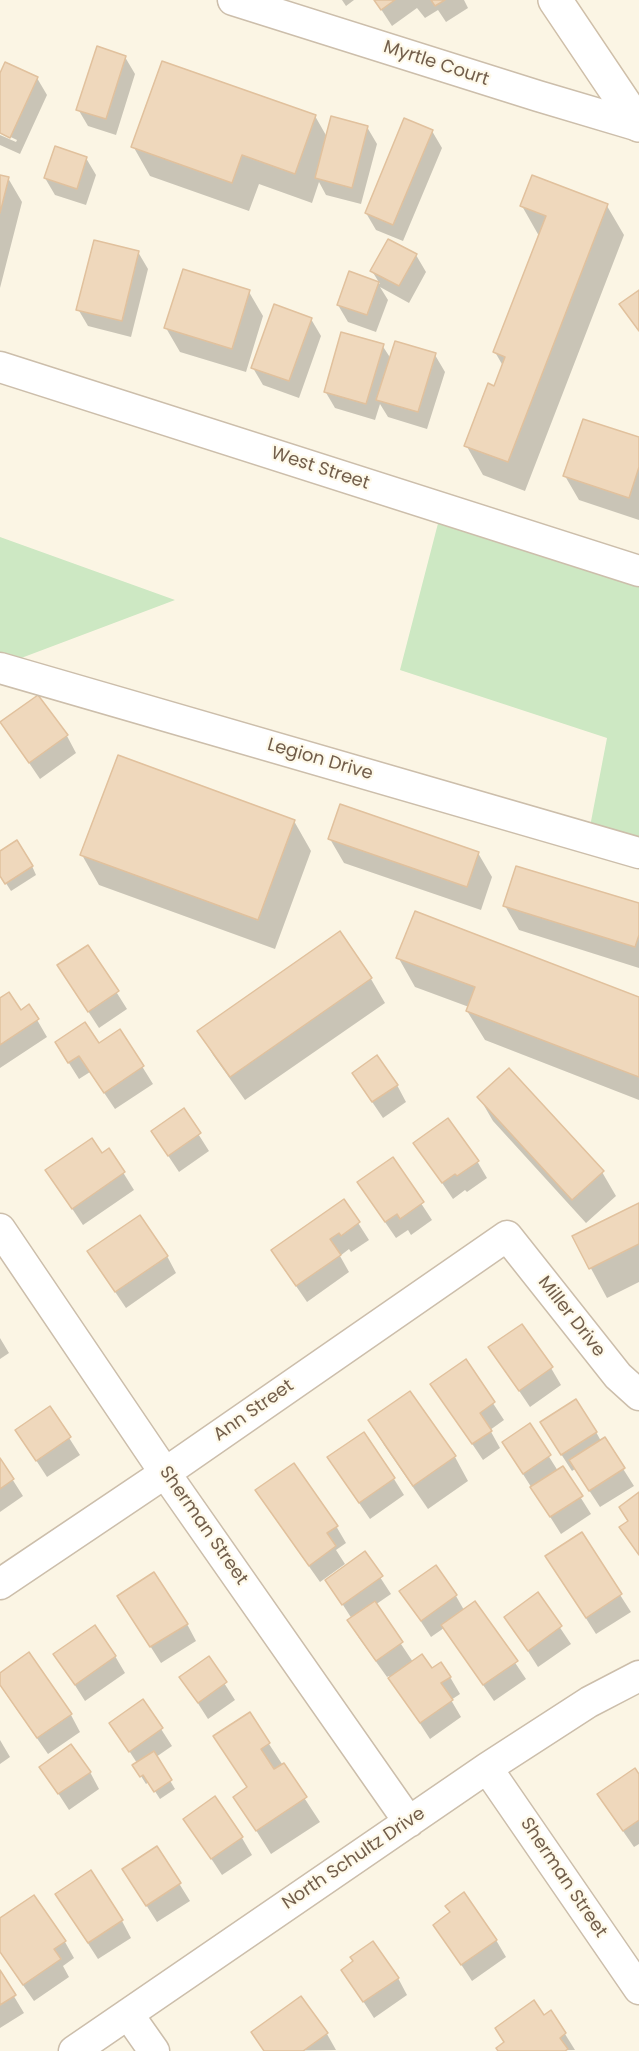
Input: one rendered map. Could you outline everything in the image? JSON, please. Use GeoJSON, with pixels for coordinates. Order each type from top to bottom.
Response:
{"type":"FeatureCollection","features":[{"type":"Feature","properties":{"kind":"street","name":"Myrtle Court"},"geometry":{"type":"LineString","coordinates":[[233,0],[527,93],[639,125]]}},
{"type":"Feature","properties":{"kind":"street"},"geometry":{"type":"LineString","coordinates":[[555,0],[639,125]]}},
{"type":"Feature","properties":{"kind":"street","name":"West Street"},"geometry":{"type":"LineString","coordinates":[[0,368],[639,571]]}},
{"type":"Feature","properties":{"kind":"street","name":"Legion Drive"},"geometry":{"type":"LineString","coordinates":[[0,668],[639,853]]}},
{"type":"Feature","properties":{"kind":"street","name":"Sherman Street"},"geometry":{"type":"LineString","coordinates":[[0,1228],[165,1473],[409,1822]]}},
{"type":"Feature","properties":{"kind":"street","name":"Ann Street"},"geometry":{"type":"LineString","coordinates":[[0,1584],[165,1473],[507,1236]]}},
{"type":"Feature","properties":{"kind":"street","name":"Miller Drive"},"geometry":{"type":"LineString","coordinates":[[507,1236],[618,1376],[639,1395]]}},
{"type":"Feature","properties":{"kind":"street","name":"North Schultz Drive"},"geometry":{"type":"LineString","coordinates":[[74,2051],[488,1768],[589,1702],[639,1676]]}},
{"type":"Feature","properties":{"kind":"street","name":"Sherman Street"},"geometry":{"type":"LineString","coordinates":[[488,1768],[639,1989]]}},
{"type":"Feature","properties":{"kind":"street"},"geometry":{"type":"LineString","coordinates":[[128,2014],[153,2051]]}},
{"type":"Feature","properties":{"kind":"green space"},"geometry":{"type":"Polygon","coordinates":[[[442,508],[639,571],[639,849],[588,837],[607,738],[400,670],[442,508]]]}},
{"type":"Feature","properties":{"kind":"green space"},"geometry":{"type":"Polygon","coordinates":[[[0,537],[175,600],[0,666],[0,537]]]}},
{"type":"Feature","properties":{"kind":"building"},"geometry":{"type":"Polygon","coordinates":[[[374,0],[395,0],[381,10],[374,0]]]}},
{"type":"Feature","properties":{"kind":"building"},"geometry":{"type":"Polygon","coordinates":[[[431,0],[445,0],[435,6],[431,0]]]}},
{"type":"Feature","properties":{"kind":"building"},"geometry":{"type":"Polygon","coordinates":[[[97,46],[126,56],[106,119],[76,110],[97,46]]]}},
{"type":"Feature","properties":{"kind":"building"},"geometry":{"type":"Polygon","coordinates":[[[162,61],[316,115],[295,174],[242,155],[232,183],[131,147],[162,61]]]}},
{"type":"Feature","properties":{"kind":"building"},"geometry":{"type":"Polygon","coordinates":[[[5,62],[38,77],[10,138],[0,133],[0,73],[5,62]]]}},
{"type":"Feature","properties":{"kind":"building"},"geometry":{"type":"Polygon","coordinates":[[[331,116],[368,126],[352,188],[315,178],[331,116]]]}},
{"type":"Feature","properties":{"kind":"building"},"geometry":{"type":"Polygon","coordinates":[[[404,118],[433,130],[393,225],[365,213],[404,118]]]}},
{"type":"Feature","properties":{"kind":"building"},"geometry":{"type":"Polygon","coordinates":[[[55,146],[87,157],[77,189],[44,178],[55,146]]]}},
{"type":"Feature","properties":{"kind":"building"},"geometry":{"type":"Polygon","coordinates":[[[0,175],[9,177],[0,213],[0,175]]]}},
{"type":"Feature","properties":{"kind":"building"},"geometry":{"type":"Polygon","coordinates":[[[532,175],[608,204],[508,462],[464,446],[488,383],[494,386],[505,357],[493,352],[546,216],[520,206],[532,175]]]}},
{"type":"Feature","properties":{"kind":"building"},"geometry":{"type":"Polygon","coordinates":[[[388,239],[417,254],[399,286],[370,271],[388,239]]]}},
{"type":"Feature","properties":{"kind":"building"},"geometry":{"type":"Polygon","coordinates":[[[94,240],[139,251],[122,321],[76,310],[94,240]]]}},
{"type":"Feature","properties":{"kind":"building"},"geometry":{"type":"Polygon","coordinates":[[[183,269],[250,290],[232,349],[164,328],[183,269]]]}},
{"type":"Feature","properties":{"kind":"building"},"geometry":{"type":"Polygon","coordinates":[[[349,271],[379,282],[367,315],[337,305],[349,271]]]}},
{"type":"Feature","properties":{"kind":"building"},"geometry":{"type":"Polygon","coordinates":[[[639,290],[639,331],[619,304],[639,290]]]}},
{"type":"Feature","properties":{"kind":"building"},"geometry":{"type":"Polygon","coordinates":[[[274,304],[312,318],[289,381],[251,368],[274,304]]]}},
{"type":"Feature","properties":{"kind":"building"},"geometry":{"type":"Polygon","coordinates":[[[341,332],[384,344],[366,404],[324,392],[341,332]]]}},
{"type":"Feature","properties":{"kind":"building"},"geometry":{"type":"Polygon","coordinates":[[[395,341],[436,353],[418,412],[376,400],[395,341]]]}},
{"type":"Feature","properties":{"kind":"building"},"geometry":{"type":"Polygon","coordinates":[[[583,419],[639,437],[639,467],[629,498],[563,476],[583,419]]]}},
{"type":"Feature","properties":{"kind":"building"},"geometry":{"type":"Polygon","coordinates":[[[38,695],[68,735],[29,763],[0,722],[38,695]]]}},
{"type":"Feature","properties":{"kind":"building"},"geometry":{"type":"Polygon","coordinates":[[[118,755],[295,820],[258,920],[80,855],[118,755]]]}},
{"type":"Feature","properties":{"kind":"building"},"geometry":{"type":"Polygon","coordinates":[[[340,804],[479,852],[467,887],[328,839],[340,804]]]}},
{"type":"Feature","properties":{"kind":"building"},"geometry":{"type":"Polygon","coordinates":[[[17,840],[33,866],[5,884],[0,876],[0,851],[17,840]]]}},
{"type":"Feature","properties":{"kind":"building"},"geometry":{"type":"Polygon","coordinates":[[[516,866],[639,903],[639,935],[635,947],[503,906],[516,866]]]}},
{"type":"Feature","properties":{"kind":"building"},"geometry":{"type":"Polygon","coordinates":[[[415,911],[639,997],[639,1077],[466,1011],[475,987],[396,958],[415,911]]]}},
{"type":"Feature","properties":{"kind":"building"},"geometry":{"type":"Polygon","coordinates":[[[340,931],[372,978],[230,1077],[197,1031],[340,931]]]}},
{"type":"Feature","properties":{"kind":"building"},"geometry":{"type":"Polygon","coordinates":[[[88,945],[119,991],[88,1012],[57,965],[88,945]]]}},
{"type":"Feature","properties":{"kind":"building"},"geometry":{"type":"Polygon","coordinates":[[[9,992],[21,1010],[29,1004],[39,1019],[0,1045],[0,998],[9,992]]]}},
{"type":"Feature","properties":{"kind":"building"},"geometry":{"type":"Polygon","coordinates":[[[85,1022],[99,1043],[120,1029],[144,1066],[104,1093],[79,1056],[68,1063],[55,1042],[85,1022]]]}},
{"type":"Feature","properties":{"kind":"building"},"geometry":{"type":"Polygon","coordinates":[[[377,1055],[398,1085],[372,1102],[352,1073],[377,1055]]]}},
{"type":"Feature","properties":{"kind":"building"},"geometry":{"type":"Polygon","coordinates":[[[509,1068],[604,1171],[572,1200],[477,1097],[509,1068]]]}},
{"type":"Feature","properties":{"kind":"building"},"geometry":{"type":"Polygon","coordinates":[[[184,1108],[201,1133],[168,1156],[151,1131],[184,1108]]]}},
{"type":"Feature","properties":{"kind":"building"},"geometry":{"type":"Polygon","coordinates":[[[448,1118],[479,1161],[442,1183],[413,1143],[448,1118]]]}},
{"type":"Feature","properties":{"kind":"building"},"geometry":{"type":"Polygon","coordinates":[[[92,1138],[102,1153],[109,1148],[125,1172],[72,1209],[45,1170],[92,1138]]]}},
{"type":"Feature","properties":{"kind":"building"},"geometry":{"type":"Polygon","coordinates":[[[393,1157],[424,1202],[400,1219],[397,1214],[385,1222],[357,1182],[393,1157]]]}},
{"type":"Feature","properties":{"kind":"building"},"geometry":{"type":"Polygon","coordinates":[[[344,1199],[360,1222],[341,1236],[339,1233],[330,1239],[341,1255],[296,1286],[271,1250],[344,1199]]]}},
{"type":"Feature","properties":{"kind":"building"},"geometry":{"type":"Polygon","coordinates":[[[639,1203],[639,1244],[589,1269],[572,1236],[639,1203]]]}},
{"type":"Feature","properties":{"kind":"building"},"geometry":{"type":"Polygon","coordinates":[[[140,1215],[168,1256],[115,1292],[87,1251],[140,1215]]]}},
{"type":"Feature","properties":{"kind":"building"},"geometry":{"type":"Polygon","coordinates":[[[522,1324],[553,1367],[519,1391],[488,1347],[522,1324]]]}},
{"type":"Feature","properties":{"kind":"building"},"geometry":{"type":"Polygon","coordinates":[[[466,1359],[495,1402],[480,1413],[492,1431],[472,1444],[430,1384],[466,1359]]]}},
{"type":"Feature","properties":{"kind":"building"},"geometry":{"type":"Polygon","coordinates":[[[410,1391],[456,1456],[413,1486],[368,1420],[410,1391]]]}},
{"type":"Feature","properties":{"kind":"building"},"geometry":{"type":"Polygon","coordinates":[[[576,1399],[597,1432],[561,1455],[540,1422],[576,1399]]]}},
{"type":"Feature","properties":{"kind":"building"},"geometry":{"type":"Polygon","coordinates":[[[50,1406],[71,1437],[36,1461],[15,1430],[50,1406]]]}},
{"type":"Feature","properties":{"kind":"building"},"geometry":{"type":"Polygon","coordinates":[[[530,1423],[551,1455],[523,1474],[502,1442],[530,1423]]]}},
{"type":"Feature","properties":{"kind":"building"},"geometry":{"type":"Polygon","coordinates":[[[364,1432],[395,1478],[359,1503],[327,1457],[364,1432]]]}},
{"type":"Feature","properties":{"kind":"building"},"geometry":{"type":"Polygon","coordinates":[[[605,1437],[625,1468],[589,1491],[569,1460],[605,1437]]]}},
{"type":"Feature","properties":{"kind":"building"},"geometry":{"type":"Polygon","coordinates":[[[0,1458],[14,1479],[0,1489],[0,1458]]]}},
{"type":"Feature","properties":{"kind":"building"},"geometry":{"type":"Polygon","coordinates":[[[294,1463],[338,1526],[327,1533],[336,1546],[309,1566],[255,1490],[294,1463]]]}},
{"type":"Feature","properties":{"kind":"building"},"geometry":{"type":"Polygon","coordinates":[[[563,1466],[583,1496],[550,1517],[530,1487],[563,1466]]]}},
{"type":"Feature","properties":{"kind":"building"},"geometry":{"type":"Polygon","coordinates":[[[639,1492],[639,1555],[619,1527],[628,1521],[619,1507],[639,1492]]]}},
{"type":"Feature","properties":{"kind":"building"},"geometry":{"type":"Polygon","coordinates":[[[582,1532],[622,1594],[586,1618],[545,1556],[582,1532]]]}},
{"type":"Feature","properties":{"kind":"building"},"geometry":{"type":"Polygon","coordinates":[[[365,1551],[383,1576],[342,1605],[325,1580],[365,1551]]]}},
{"type":"Feature","properties":{"kind":"building"},"geometry":{"type":"Polygon","coordinates":[[[436,1565],[457,1595],[421,1621],[399,1591],[436,1565]]]}},
{"type":"Feature","properties":{"kind":"building"},"geometry":{"type":"Polygon","coordinates":[[[154,1572],[188,1624],[150,1647],[117,1596],[154,1572]]]}},
{"type":"Feature","properties":{"kind":"building"},"geometry":{"type":"Polygon","coordinates":[[[538,1592],[562,1626],[528,1651],[504,1617],[538,1592]]]}},
{"type":"Feature","properties":{"kind":"building"},"geometry":{"type":"Polygon","coordinates":[[[375,1601],[403,1642],[376,1661],[347,1620],[375,1601]]]}},
{"type":"Feature","properties":{"kind":"building"},"geometry":{"type":"Polygon","coordinates":[[[475,1601],[518,1661],[483,1685],[441,1625],[475,1601]]]}},
{"type":"Feature","properties":{"kind":"building"},"geometry":{"type":"Polygon","coordinates":[[[95,1625],[116,1656],[75,1685],[53,1654],[95,1625]]]}},
{"type":"Feature","properties":{"kind":"building"},"geometry":{"type":"Polygon","coordinates":[[[29,1652],[72,1714],[37,1738],[0,1685],[0,1673],[29,1652]]]}},
{"type":"Feature","properties":{"kind":"building"},"geometry":{"type":"Polygon","coordinates":[[[422,1654],[432,1668],[441,1662],[451,1677],[441,1683],[453,1700],[420,1723],[388,1678],[422,1654]]]}},
{"type":"Feature","properties":{"kind":"building"},"geometry":{"type":"Polygon","coordinates":[[[209,1656],[227,1682],[198,1703],[179,1677],[209,1656]]]}},
{"type":"Feature","properties":{"kind":"building"},"geometry":{"type":"Polygon","coordinates":[[[143,1699],[163,1728],[129,1752],[109,1723],[143,1699]]]}},
{"type":"Feature","properties":{"kind":"building"},"geometry":{"type":"Polygon","coordinates":[[[250,1712],[270,1743],[261,1749],[274,1769],[284,1763],[307,1797],[256,1831],[233,1797],[247,1787],[213,1736],[250,1712]]]}},
{"type":"Feature","properties":{"kind":"building"},"geometry":{"type":"Polygon","coordinates":[[[71,1744],[91,1772],[58,1794],[39,1767],[71,1744]]]}},
{"type":"Feature","properties":{"kind":"building"},"geometry":{"type":"Polygon","coordinates":[[[154,1751],[172,1780],[154,1792],[143,1775],[140,1777],[132,1765],[154,1751]]]}},
{"type":"Feature","properties":{"kind":"building"},"geometry":{"type":"Polygon","coordinates":[[[635,1768],[639,1774],[639,1820],[623,1831],[597,1794],[635,1768]]]}},
{"type":"Feature","properties":{"kind":"building"},"geometry":{"type":"Polygon","coordinates":[[[215,1796],[243,1837],[211,1859],[183,1819],[215,1796]]]}},
{"type":"Feature","properties":{"kind":"building"},"geometry":{"type":"Polygon","coordinates":[[[157,1846],[181,1883],[146,1906],[122,1869],[157,1846]]]}},
{"type":"Feature","properties":{"kind":"building"},"geometry":{"type":"Polygon","coordinates":[[[91,1870],[123,1920],[88,1943],[55,1894],[91,1870]]]}},
{"type":"Feature","properties":{"kind":"building"},"geometry":{"type":"Polygon","coordinates":[[[464,1892],[497,1940],[461,1965],[433,1925],[450,1912],[445,1906],[464,1892]]]}},
{"type":"Feature","properties":{"kind":"building"},"geometry":{"type":"Polygon","coordinates":[[[34,1895],[66,1941],[54,1949],[61,1959],[23,1985],[0,1952],[0,1918],[34,1895]]]}},
{"type":"Feature","properties":{"kind":"building"},"geometry":{"type":"Polygon","coordinates":[[[373,1941],[399,1978],[363,2002],[341,1970],[353,1961],[350,1957],[373,1941]]]}},
{"type":"Feature","properties":{"kind":"building"},"geometry":{"type":"Polygon","coordinates":[[[0,1970],[16,1995],[0,2005],[0,1970]]]}},
{"type":"Feature","properties":{"kind":"building"},"geometry":{"type":"Polygon","coordinates":[[[301,1996],[328,2033],[303,2051],[264,2051],[251,2032],[301,1996]]]}},
{"type":"Feature","properties":{"kind":"building"},"geometry":{"type":"Polygon","coordinates":[[[534,2000],[544,2015],[551,2010],[566,2033],[560,2038],[568,2049],[565,2051],[498,2051],[496,2048],[504,2042],[495,2028],[534,2000]]]}}]}
